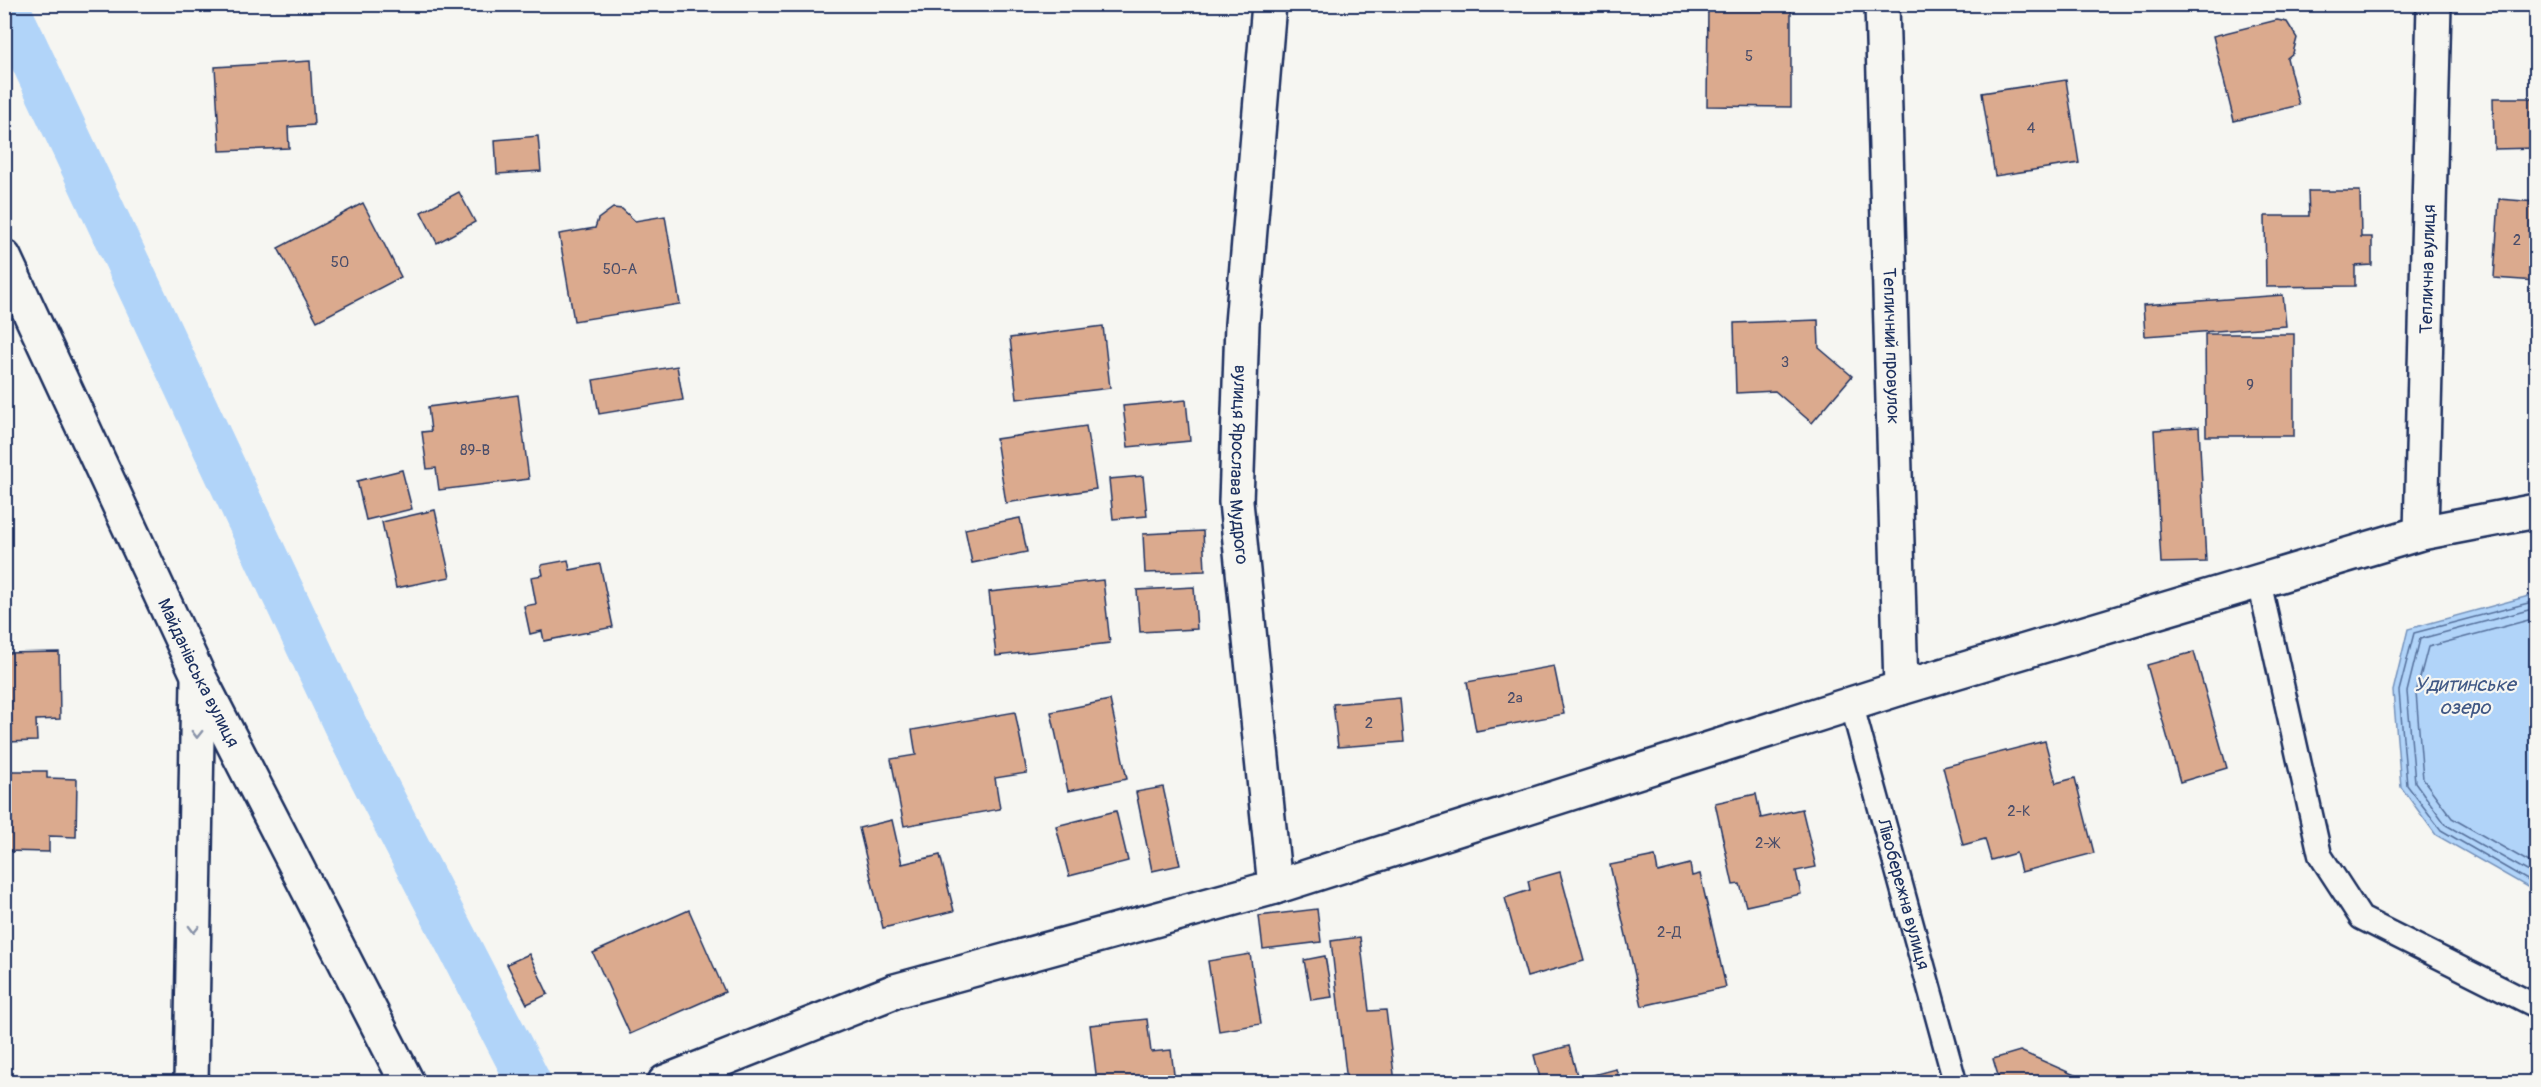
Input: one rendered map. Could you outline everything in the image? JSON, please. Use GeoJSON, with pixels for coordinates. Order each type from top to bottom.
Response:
{"type":"FeatureCollection","features":[{"type":"Feature","properties":{"kind":"street","name":"вулиця Ярослава Мудрого"},"geometry":{"type":"LineString","coordinates":[[1269,4],[1242,324],[1236,502],[1275,887]]}},
{"type":"Feature","properties":{"kind":"street","name":"Тепличний провулок"},"geometry":{"type":"LineString","coordinates":[[1882,4],[1901,688]]}},
{"type":"Feature","properties":{"kind":"street","name":"Теплична вулиця"},"geometry":{"type":"LineString","coordinates":[[2421,533],[2434,4]]}},
{"type":"Feature","properties":{"kind":"street","name":"Майданівська вулиця"},"geometry":{"type":"LineString","coordinates":[[4,257],[198,675],[407,1083]]}},
{"type":"Feature","properties":{"kind":"street"},"geometry":{"type":"LineString","coordinates":[[666,1082],[895,991],[1275,887],[1852,706],[1901,688],[2421,533],[2536,511]]}},
{"type":"Feature","properties":{"kind":"street"},"geometry":{"type":"LineString","coordinates":[[191,1083],[198,675]]}},
{"type":"Feature","properties":{"kind":"lane"},"geometry":{"type":"LineString","coordinates":[[2259,581],[2320,855],[2361,918],[2536,1006]]}},
{"type":"Feature","properties":{"kind":"lane","name":"Лівобережна вулиця"},"geometry":{"type":"LineString","coordinates":[[1852,706],[1955,1083]]}},
{"type":"Feature","properties":{"kind":"water","name":"Удитинське озеро"},"geometry":{"type":"Polygon","coordinates":[[[2536,594],[2536,892],[2436,835],[2401,787],[2393,691],[2408,629],[2536,594]]]}},
{"type":"Feature","properties":{"kind":"building"},"geometry":{"type":"Polygon","coordinates":[[[1708,5],[1791,6],[1791,107],[1707,106],[1708,5]]]}},
{"type":"Feature","properties":{"kind":"building"},"geometry":{"type":"Polygon","coordinates":[[[2277,20],[2287,22],[2297,38],[2293,53],[2287,58],[2299,105],[2234,121],[2213,36],[2277,20]]]}},
{"type":"Feature","properties":{"kind":"building"},"geometry":{"type":"Polygon","coordinates":[[[310,61],[314,125],[288,127],[289,148],[220,151],[215,67],[310,61]]]}},
{"type":"Feature","properties":{"kind":"building"},"geometry":{"type":"Polygon","coordinates":[[[2066,80],[2079,163],[1995,176],[1982,93],[2066,80]]]}},
{"type":"Feature","properties":{"kind":"building"},"geometry":{"type":"Polygon","coordinates":[[[2493,98],[2536,98],[2536,148],[2494,149],[2493,98]]]}},
{"type":"Feature","properties":{"kind":"building"},"geometry":{"type":"Polygon","coordinates":[[[538,136],[541,171],[497,174],[495,140],[538,136]]]}},
{"type":"Feature","properties":{"kind":"building"},"geometry":{"type":"Polygon","coordinates":[[[2308,191],[2360,191],[2361,237],[2372,237],[2372,265],[2355,266],[2355,286],[2266,287],[2265,216],[2309,216],[2308,191]]]}},
{"type":"Feature","properties":{"kind":"building"},"geometry":{"type":"Polygon","coordinates":[[[459,192],[475,222],[437,243],[421,212],[459,192]]]}},
{"type":"Feature","properties":{"kind":"building"},"geometry":{"type":"Polygon","coordinates":[[[2499,199],[2536,202],[2536,281],[2494,278],[2499,199]]]}},
{"type":"Feature","properties":{"kind":"building"},"geometry":{"type":"Polygon","coordinates":[[[363,203],[401,277],[317,321],[278,248],[363,203]]]}},
{"type":"Feature","properties":{"kind":"building"},"geometry":{"type":"Polygon","coordinates":[[[613,208],[622,209],[635,221],[665,216],[680,304],[574,321],[559,234],[595,228],[598,219],[613,208]]]}},
{"type":"Feature","properties":{"kind":"building"},"geometry":{"type":"Polygon","coordinates":[[[2283,295],[2286,326],[2145,336],[2143,305],[2283,295]]]}},
{"type":"Feature","properties":{"kind":"building"},"geometry":{"type":"Polygon","coordinates":[[[1818,320],[1819,348],[1852,376],[1812,423],[1775,391],[1736,393],[1734,323],[1818,320]]]}},
{"type":"Feature","properties":{"kind":"building"},"geometry":{"type":"Polygon","coordinates":[[[1103,326],[1110,388],[1017,399],[1010,338],[1103,326]]]}},
{"type":"Feature","properties":{"kind":"building"},"geometry":{"type":"Polygon","coordinates":[[[2205,334],[2294,334],[2294,436],[2206,436],[2205,334]]]}},
{"type":"Feature","properties":{"kind":"building"},"geometry":{"type":"Polygon","coordinates":[[[677,366],[683,400],[599,414],[593,380],[677,366]]]}},
{"type":"Feature","properties":{"kind":"building"},"geometry":{"type":"Polygon","coordinates":[[[518,395],[529,479],[439,490],[436,468],[427,469],[422,432],[431,431],[428,407],[518,395]]]}},
{"type":"Feature","properties":{"kind":"building"},"geometry":{"type":"Polygon","coordinates":[[[1186,400],[1190,441],[1128,447],[1123,406],[1186,400]]]}},
{"type":"Feature","properties":{"kind":"building"},"geometry":{"type":"Polygon","coordinates":[[[1086,426],[1096,489],[1006,503],[996,439],[1086,426]]]}},
{"type":"Feature","properties":{"kind":"building"},"geometry":{"type":"Polygon","coordinates":[[[2199,427],[2206,562],[2161,563],[2154,430],[2199,427]]]}},
{"type":"Feature","properties":{"kind":"building"},"geometry":{"type":"Polygon","coordinates":[[[402,470],[412,509],[366,520],[357,481],[402,470]]]}},
{"type":"Feature","properties":{"kind":"building"},"geometry":{"type":"Polygon","coordinates":[[[1143,476],[1147,516],[1113,519],[1109,479],[1143,476]]]}},
{"type":"Feature","properties":{"kind":"building"},"geometry":{"type":"Polygon","coordinates":[[[435,510],[450,577],[396,588],[382,522],[435,510]]]}},
{"type":"Feature","properties":{"kind":"building"},"geometry":{"type":"Polygon","coordinates":[[[1020,518],[1027,552],[972,563],[965,529],[1020,518]]]}},
{"type":"Feature","properties":{"kind":"building"},"geometry":{"type":"Polygon","coordinates":[[[1203,531],[1205,571],[1145,573],[1143,534],[1203,531]]]}},
{"type":"Feature","properties":{"kind":"building"},"geometry":{"type":"Polygon","coordinates":[[[568,560],[570,570],[600,564],[613,627],[544,641],[542,631],[530,634],[524,606],[536,604],[531,577],[543,575],[541,565],[568,560]]]}},
{"type":"Feature","properties":{"kind":"building"},"geometry":{"type":"Polygon","coordinates":[[[1103,580],[1110,643],[996,656],[989,592],[1103,580]]]}},
{"type":"Feature","properties":{"kind":"building"},"geometry":{"type":"Polygon","coordinates":[[[1194,587],[1197,629],[1140,632],[1137,590],[1194,587]]]}},
{"type":"Feature","properties":{"kind":"building"},"geometry":{"type":"Polygon","coordinates":[[[59,652],[60,719],[36,720],[37,741],[6,742],[4,750],[4,653],[59,652]]]}},
{"type":"Feature","properties":{"kind":"building"},"geometry":{"type":"Polygon","coordinates":[[[2194,652],[2227,768],[2180,782],[2147,665],[2194,652]]]}},
{"type":"Feature","properties":{"kind":"building"},"geometry":{"type":"Polygon","coordinates":[[[1554,666],[1564,714],[1476,731],[1467,682],[1554,666]]]}},
{"type":"Feature","properties":{"kind":"building"},"geometry":{"type":"Polygon","coordinates":[[[1400,698],[1404,742],[1338,747],[1333,704],[1400,698]]]}},
{"type":"Feature","properties":{"kind":"building"},"geometry":{"type":"Polygon","coordinates":[[[1110,700],[1127,779],[1068,791],[1051,712],[1110,700]]]}},
{"type":"Feature","properties":{"kind":"building"},"geometry":{"type":"Polygon","coordinates":[[[1015,712],[1027,773],[995,778],[1000,809],[904,826],[891,759],[916,755],[912,730],[1015,712]]]}},
{"type":"Feature","properties":{"kind":"building"},"geometry":{"type":"Polygon","coordinates":[[[2045,741],[2056,783],[2075,778],[2094,853],[2021,872],[2016,853],[1991,860],[1985,839],[1963,845],[1943,767],[2045,741]]]}},
{"type":"Feature","properties":{"kind":"building"},"geometry":{"type":"Polygon","coordinates":[[[4,771],[47,771],[47,778],[77,779],[76,837],[49,836],[49,852],[4,851],[4,771]]]}},
{"type":"Feature","properties":{"kind":"building"},"geometry":{"type":"Polygon","coordinates":[[[1163,787],[1180,865],[1152,871],[1136,792],[1163,787]]]}},
{"type":"Feature","properties":{"kind":"building"},"geometry":{"type":"Polygon","coordinates":[[[1756,794],[1761,818],[1802,809],[1816,867],[1796,871],[1801,894],[1746,906],[1740,884],[1733,885],[1715,803],[1756,794]]]}},
{"type":"Feature","properties":{"kind":"building"},"geometry":{"type":"Polygon","coordinates":[[[1116,811],[1128,861],[1069,876],[1056,826],[1116,811]]]}},
{"type":"Feature","properties":{"kind":"building"},"geometry":{"type":"Polygon","coordinates":[[[892,820],[902,864],[940,855],[954,911],[883,928],[859,828],[892,820]]]}},
{"type":"Feature","properties":{"kind":"building"},"geometry":{"type":"Polygon","coordinates":[[[1655,856],[1658,872],[1690,864],[1692,876],[1700,874],[1726,987],[1642,1006],[1610,865],[1655,856]]]}},
{"type":"Feature","properties":{"kind":"building"},"geometry":{"type":"Polygon","coordinates":[[[1560,872],[1584,961],[1527,977],[1505,898],[1530,890],[1528,881],[1560,872]]]}},
{"type":"Feature","properties":{"kind":"building"},"geometry":{"type":"Polygon","coordinates":[[[1317,909],[1321,942],[1263,949],[1259,916],[1317,909]]]}},
{"type":"Feature","properties":{"kind":"building"},"geometry":{"type":"Polygon","coordinates":[[[689,910],[725,992],[630,1034],[593,953],[689,910]]]}},
{"type":"Feature","properties":{"kind":"building"},"geometry":{"type":"Polygon","coordinates":[[[1360,937],[1369,1011],[1386,1010],[1395,1082],[1347,1082],[1331,941],[1360,937]]]}},
{"type":"Feature","properties":{"kind":"building"},"geometry":{"type":"Polygon","coordinates":[[[529,954],[548,994],[527,1004],[507,964],[529,954]]]}},
{"type":"Feature","properties":{"kind":"building"},"geometry":{"type":"Polygon","coordinates":[[[1250,954],[1261,1024],[1219,1031],[1208,961],[1250,954]]]}},
{"type":"Feature","properties":{"kind":"building"},"geometry":{"type":"Polygon","coordinates":[[[1325,956],[1332,997],[1311,1000],[1304,960],[1325,956]]]}},
{"type":"Feature","properties":{"kind":"building"},"geometry":{"type":"Polygon","coordinates":[[[1147,1019],[1151,1052],[1171,1050],[1175,1082],[1097,1082],[1090,1025],[1147,1019]]]}},
{"type":"Feature","properties":{"kind":"building"},"geometry":{"type":"Polygon","coordinates":[[[1569,1046],[1578,1079],[1616,1069],[1620,1082],[1541,1082],[1534,1055],[1569,1046]]]}},
{"type":"Feature","properties":{"kind":"building"},"geometry":{"type":"Polygon","coordinates":[[[2020,1051],[2077,1076],[2079,1082],[2000,1082],[1993,1059],[2020,1051]]]}},
{"type":"Feature","properties":{"kind":"waterway"},"geometry":{"type":"LineString","coordinates":[[6,4],[347,729],[529,1082]]}}]}
